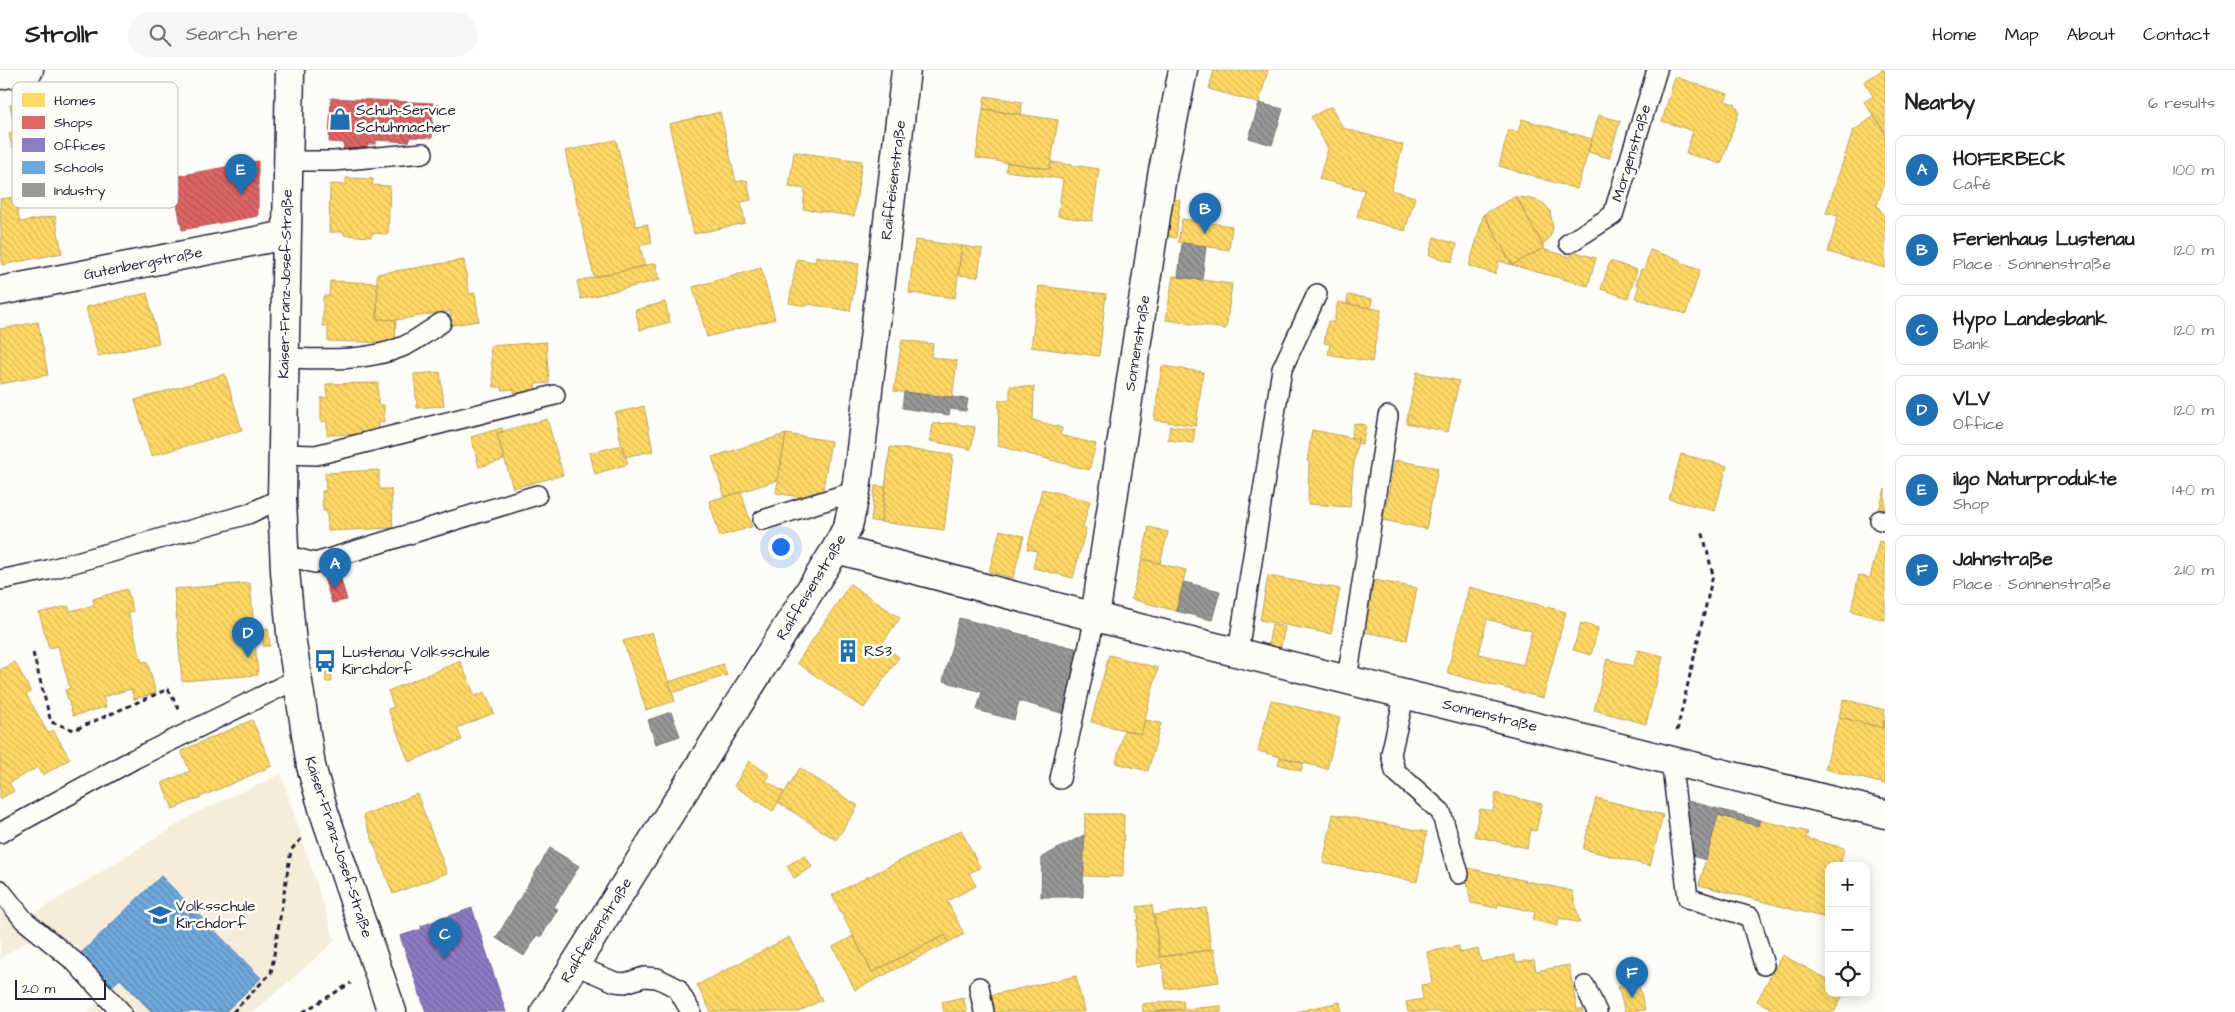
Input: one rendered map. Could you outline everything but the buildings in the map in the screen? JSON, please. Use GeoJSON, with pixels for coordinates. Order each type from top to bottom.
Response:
{"type":"FeatureCollection","features":[{"type":"Feature","properties":{"kind":"street"},"geometry":{"type":"LineString","coordinates":[[0,75],[29,70]]}},
{"type":"Feature","properties":{"kind":"street","name":"Kaiser-Franz-Josef-Straße"},"geometry":{"type":"LineString","coordinates":[[290,70],[282,498],[284,555],[297,680],[308,752],[316,782],[392,1012]]}},
{"type":"Feature","properties":{"kind":"street","name":"Raiffeisenstraße"},"geometry":{"type":"LineString","coordinates":[[545,1012],[836,549],[848,526],[856,490],[906,70]]}},
{"type":"Feature","properties":{"kind":"street","name":"Sonnenstraße"},"geometry":{"type":"LineString","coordinates":[[1095,617],[1162,176],[1183,70]]}},
{"type":"Feature","properties":{"kind":"street","name":"Gutenbergstraße"},"geometry":{"type":"LineString","coordinates":[[0,291],[286,235]]}},
{"type":"Feature","properties":{"kind":"street","name":"Sonnenstraße"},"geometry":{"type":"LineString","coordinates":[[836,549],[1095,617],[1885,814]]}},
{"type":"Feature","properties":{"kind":"lane","name":"Morgenstraße"},"geometry":{"type":"LineString","coordinates":[[1569,243],[1613,215],[1657,70]]}},
{"type":"Feature","properties":{"kind":"lane"},"geometry":{"type":"LineString","coordinates":[[288,161],[334,162],[423,153]]}},
{"type":"Feature","properties":{"kind":"lane"},"geometry":{"type":"LineString","coordinates":[[1238,652],[1282,369],[1317,294]]}},
{"type":"Feature","properties":{"kind":"lane"},"geometry":{"type":"LineString","coordinates":[[284,358],[317,359],[371,356],[402,347],[441,323]]}},
{"type":"Feature","properties":{"kind":"lane"},"geometry":{"type":"LineString","coordinates":[[282,454],[316,455],[555,395]]}},
{"type":"Feature","properties":{"kind":"lane"},"geometry":{"type":"LineString","coordinates":[[1346,680],[1388,416]]}},
{"type":"Feature","properties":{"kind":"lane"},"geometry":{"type":"LineString","coordinates":[[763,520],[856,490]]}},
{"type":"Feature","properties":{"kind":"lane"},"geometry":{"type":"LineString","coordinates":[[284,555],[315,563],[537,495]]}},
{"type":"Feature","properties":{"kind":"lane"},"geometry":{"type":"LineString","coordinates":[[0,580],[48,570],[248,514],[282,498]]}},
{"type":"Feature","properties":{"kind":"lane"},"geometry":{"type":"LineString","coordinates":[[1060,779],[1095,617]]}},
{"type":"Feature","properties":{"kind":"lane"},"geometry":{"type":"LineString","coordinates":[[0,832],[134,759],[297,680]]}},
{"type":"Feature","properties":{"kind":"lane"},"geometry":{"type":"LineString","coordinates":[[1405,694],[1391,754],[1395,771],[1441,812],[1459,874]]}},
{"type":"Feature","properties":{"kind":"lane"},"geometry":{"type":"LineString","coordinates":[[1671,760],[1688,898],[1750,917],[1764,965]]}},
{"type":"Feature","properties":{"kind":"lane"},"geometry":{"type":"LineString","coordinates":[[0,890],[24,920],[75,962],[121,1012]]}},
{"type":"Feature","properties":{"kind":"lane"},"geometry":{"type":"LineString","coordinates":[[575,965],[615,982],[625,983],[644,977],[657,978],[677,988],[692,1012]]}},
{"type":"Feature","properties":{"kind":"lane"},"geometry":{"type":"LineString","coordinates":[[1586,986],[1597,1012]]}},
{"type":"Feature","properties":{"kind":"lane"},"geometry":{"type":"LineString","coordinates":[[979,987],[984,1012]]}},
{"type":"Feature","properties":{"kind":"path"},"geometry":{"type":"LineString","coordinates":[[1671,760],[1713,575],[1702,530]]}},
{"type":"Feature","properties":{"kind":"path"},"geometry":{"type":"LineString","coordinates":[[34,653],[51,722],[74,730],[168,689],[192,732]]}},
{"type":"Feature","properties":{"kind":"path"},"geometry":{"type":"LineString","coordinates":[[234,1012],[271,972],[291,850],[304,835]]}},
{"type":"Feature","properties":{"kind":"path"},"geometry":{"type":"LineString","coordinates":[[303,1012],[351,982]]}},
{"type":"Feature","properties":{"kind":"shaded area"},"geometry":{"type":"Polygon","coordinates":[[[281,774],[335,941],[254,1012],[87,1012],[101,999],[33,937],[0,959],[0,905],[16,925],[196,813],[281,774]]]}},
{"type":"Feature","properties":{"kind":"place","name":"Schuh-Service Schuhmacher"},"geometry":{"type":"Point","coordinates":[340,119]}},
{"type":"Feature","properties":{"kind":"place","name":"ilgo Naturprodukte"},"geometry":{"type":"Point","coordinates":[241,195]}},
{"type":"Feature","properties":{"kind":"place","name":"Ferienhaus Lustenau"},"geometry":{"type":"Point","coordinates":[1205,234]}},
{"type":"Feature","properties":{"kind":"place","name":"HOFERBECK"},"geometry":{"type":"Point","coordinates":[335,589]}},
{"type":"Feature","properties":{"kind":"place","name":"RS3"},"geometry":{"type":"Point","coordinates":[848,651]}},
{"type":"Feature","properties":{"kind":"place","name":"VLV"},"geometry":{"type":"Point","coordinates":[248,658]}},
{"type":"Feature","properties":{"kind":"place","name":"Lustenau Volksschule Kirchdorf"},"geometry":{"type":"Point","coordinates":[325,661]}},
{"type":"Feature","properties":{"kind":"place","name":"Volksschule Kirchdorf"},"geometry":{"type":"Point","coordinates":[160,915]}},
{"type":"Feature","properties":{"kind":"place","name":"Hypo Landesbank"},"geometry":{"type":"Point","coordinates":[445,959]}},
{"type":"Feature","properties":{"kind":"place","name":"Jahnstraße"},"geometry":{"type":"Point","coordinates":[1632,998]}}]}
